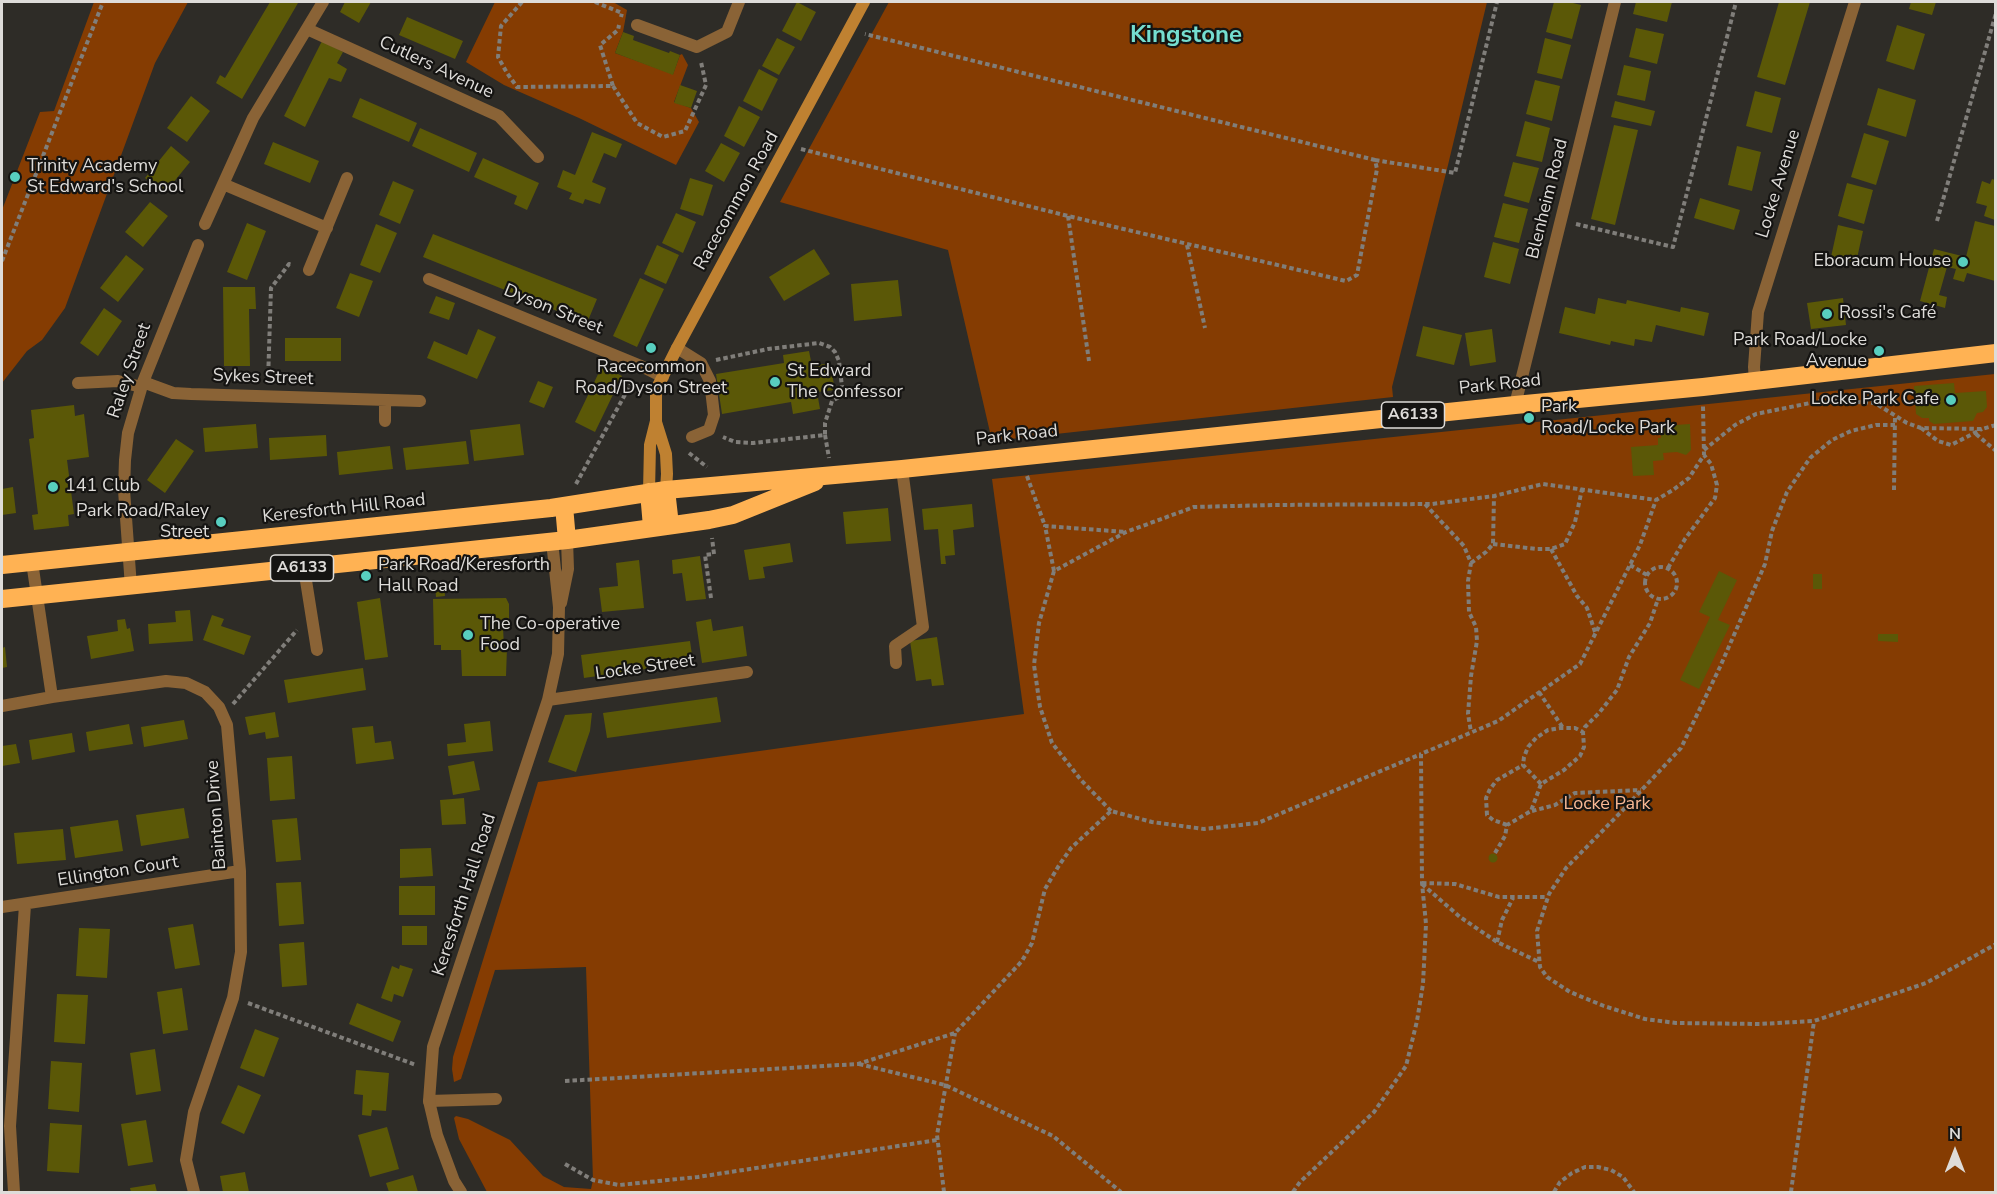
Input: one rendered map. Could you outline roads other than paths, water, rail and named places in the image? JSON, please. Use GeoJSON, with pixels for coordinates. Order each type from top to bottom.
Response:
{"type":"FeatureCollection","features":[{"type":"Feature","properties":{"kind":"highway","name":"Park Road"},"geometry":{"type":"LineString","coordinates":[[558,507],[657,491],[830,471],[902,469],[1703,387],[1995,353]]}},
{"type":"Feature","properties":{"kind":"highway","name":"Park Road"},"geometry":{"type":"LineString","coordinates":[[560,540],[733,515],[830,471]]}},
{"type":"Feature","properties":{"kind":"highway"},"geometry":{"type":"LineString","coordinates":[[657,491],[661,526]]}},
{"type":"Feature","properties":{"kind":"highway","name":"Keresforth Hill Road"},"geometry":{"type":"LineString","coordinates":[[2,565],[558,507]]}},
{"type":"Feature","properties":{"kind":"highway"},"geometry":{"type":"LineString","coordinates":[[558,507],[560,540]]}},
{"type":"Feature","properties":{"kind":"highway","name":"A6133"},"geometry":{"type":"LineString","coordinates":[[2,599],[560,540]]}},
{"type":"Feature","properties":{"kind":"street"},"geometry":{"type":"LineString","coordinates":[[205,224],[253,118],[323,2]]}},
{"type":"Feature","properties":{"kind":"street"},"geometry":{"type":"LineString","coordinates":[[637,25],[697,47],[727,32],[739,2]]}},
{"type":"Feature","properties":{"kind":"street","name":"Racecommon Road"},"geometry":{"type":"LineString","coordinates":[[657,491],[650,445],[656,421],[656,390],[863,2]]}},
{"type":"Feature","properties":{"kind":"street","name":"Blenheim Road"},"geometry":{"type":"LineString","coordinates":[[1515,405],[1615,2]]}},
{"type":"Feature","properties":{"kind":"street","name":"Locke Avenue"},"geometry":{"type":"LineString","coordinates":[[1755,381],[1758,312],[1855,2]]}},
{"type":"Feature","properties":{"kind":"street","name":"Cutlers Avenue"},"geometry":{"type":"LineString","coordinates":[[307,29],[499,116],[538,157]]}},
{"type":"Feature","properties":{"kind":"street"},"geometry":{"type":"LineString","coordinates":[[309,270],[347,178]]}},
{"type":"Feature","properties":{"kind":"street"},"geometry":{"type":"LineString","coordinates":[[223,184],[327,228]]}},
{"type":"Feature","properties":{"kind":"street","name":"Raley Street"},"geometry":{"type":"LineString","coordinates":[[128,552],[124,460],[128,433],[142,384],[198,244]]}},
{"type":"Feature","properties":{"kind":"street","name":"Dyson Street"},"geometry":{"type":"LineString","coordinates":[[429,279],[663,376]]}},
{"type":"Feature","properties":{"kind":"street"},"geometry":{"type":"LineString","coordinates":[[677,348],[701,363],[710,381],[714,415],[709,430],[692,437]]}},
{"type":"Feature","properties":{"kind":"street","name":"Sykes Street"},"geometry":{"type":"LineString","coordinates":[[78,383],[118,381],[142,384],[173,393],[420,401]]}},
{"type":"Feature","properties":{"kind":"street"},"geometry":{"type":"LineString","coordinates":[[385,400],[385,421]]}},
{"type":"Feature","properties":{"kind":"street","name":"Racecommon Road"},"geometry":{"type":"LineString","coordinates":[[656,421],[666,454],[667,474],[657,491]]}},
{"type":"Feature","properties":{"kind":"street"},"geometry":{"type":"LineString","coordinates":[[896,663],[895,646],[922,627],[902,469]]}},
{"type":"Feature","properties":{"kind":"street","name":"Keresforth Hall Road"},"geometry":{"type":"LineString","coordinates":[[461,1192],[454,1181],[437,1135],[429,1101],[433,1047],[548,700],[558,654],[559,607],[568,569],[560,540]]}},
{"type":"Feature","properties":{"kind":"street"},"geometry":{"type":"LineString","coordinates":[[128,552],[131,587]]}},
{"type":"Feature","properties":{"kind":"street"},"geometry":{"type":"LineString","coordinates":[[32,562],[52,697]]}},
{"type":"Feature","properties":{"kind":"street"},"geometry":{"type":"LineString","coordinates":[[304,568],[317,650]]}},
{"type":"Feature","properties":{"kind":"street","name":"Locke Street"},"geometry":{"type":"LineString","coordinates":[[548,700],[747,672]]}},
{"type":"Feature","properties":{"kind":"street","name":"Bainton Drive"},"geometry":{"type":"LineString","coordinates":[[2,706],[166,681],[186,683],[205,692],[219,707],[227,725],[240,871],[241,952],[233,998],[195,1112],[186,1160],[194,1192]]}},
{"type":"Feature","properties":{"kind":"street","name":"Ellington Court"},"geometry":{"type":"LineString","coordinates":[[2,907],[240,871]]}},
{"type":"Feature","properties":{"kind":"street"},"geometry":{"type":"LineString","coordinates":[[14,1192],[10,1126],[25,905]]}},
{"type":"Feature","properties":{"kind":"street"},"geometry":{"type":"LineString","coordinates":[[429,1101],[496,1099]]}},
{"type":"Feature","properties":{"kind":"place","name":"Trinity Academy St Edward's School"},"geometry":{"type":"Point","coordinates":[15,177]}},
{"type":"Feature","properties":{"kind":"place","name":"Eboracum House"},"geometry":{"type":"Point","coordinates":[1963,262]}},
{"type":"Feature","properties":{"kind":"place","name":"Rossi's Café"},"geometry":{"type":"Point","coordinates":[1827,314]}},
{"type":"Feature","properties":{"kind":"place","name":"Racecommon Road/Dyson Street"},"geometry":{"type":"Point","coordinates":[651,348]}},
{"type":"Feature","properties":{"kind":"place","name":"Park Road/Locke Avenue"},"geometry":{"type":"Point","coordinates":[1879,351]}},
{"type":"Feature","properties":{"kind":"place","name":"St Edward The Confessor"},"geometry":{"type":"Point","coordinates":[775,382]}},
{"type":"Feature","properties":{"kind":"place","name":"Locke Park Cafe"},"geometry":{"type":"Point","coordinates":[1951,400]}},
{"type":"Feature","properties":{"kind":"place","name":"Park Road/Locke Park"},"geometry":{"type":"Point","coordinates":[1529,418]}},
{"type":"Feature","properties":{"kind":"place","name":"141 Club"},"geometry":{"type":"Point","coordinates":[53,487]}},
{"type":"Feature","properties":{"kind":"place","name":"Park Road/Raley Street"},"geometry":{"type":"Point","coordinates":[221,522]}},
{"type":"Feature","properties":{"kind":"place","name":"Park Road/Keresforth Hall Road"},"geometry":{"type":"Point","coordinates":[366,576]}},
{"type":"Feature","properties":{"kind":"place","name":"The Co-operative Food"},"geometry":{"type":"Point","coordinates":[468,635]}},
{"type":"Feature","properties":{"kind":"district","name":"Kingstone"},"geometry":{"type":"Point","coordinates":[1186,36]}},
{"type":"Feature","properties":{"kind":"park label","name":"Locke Park"},"geometry":{"type":"Point","coordinates":[1607,805]}}]}
